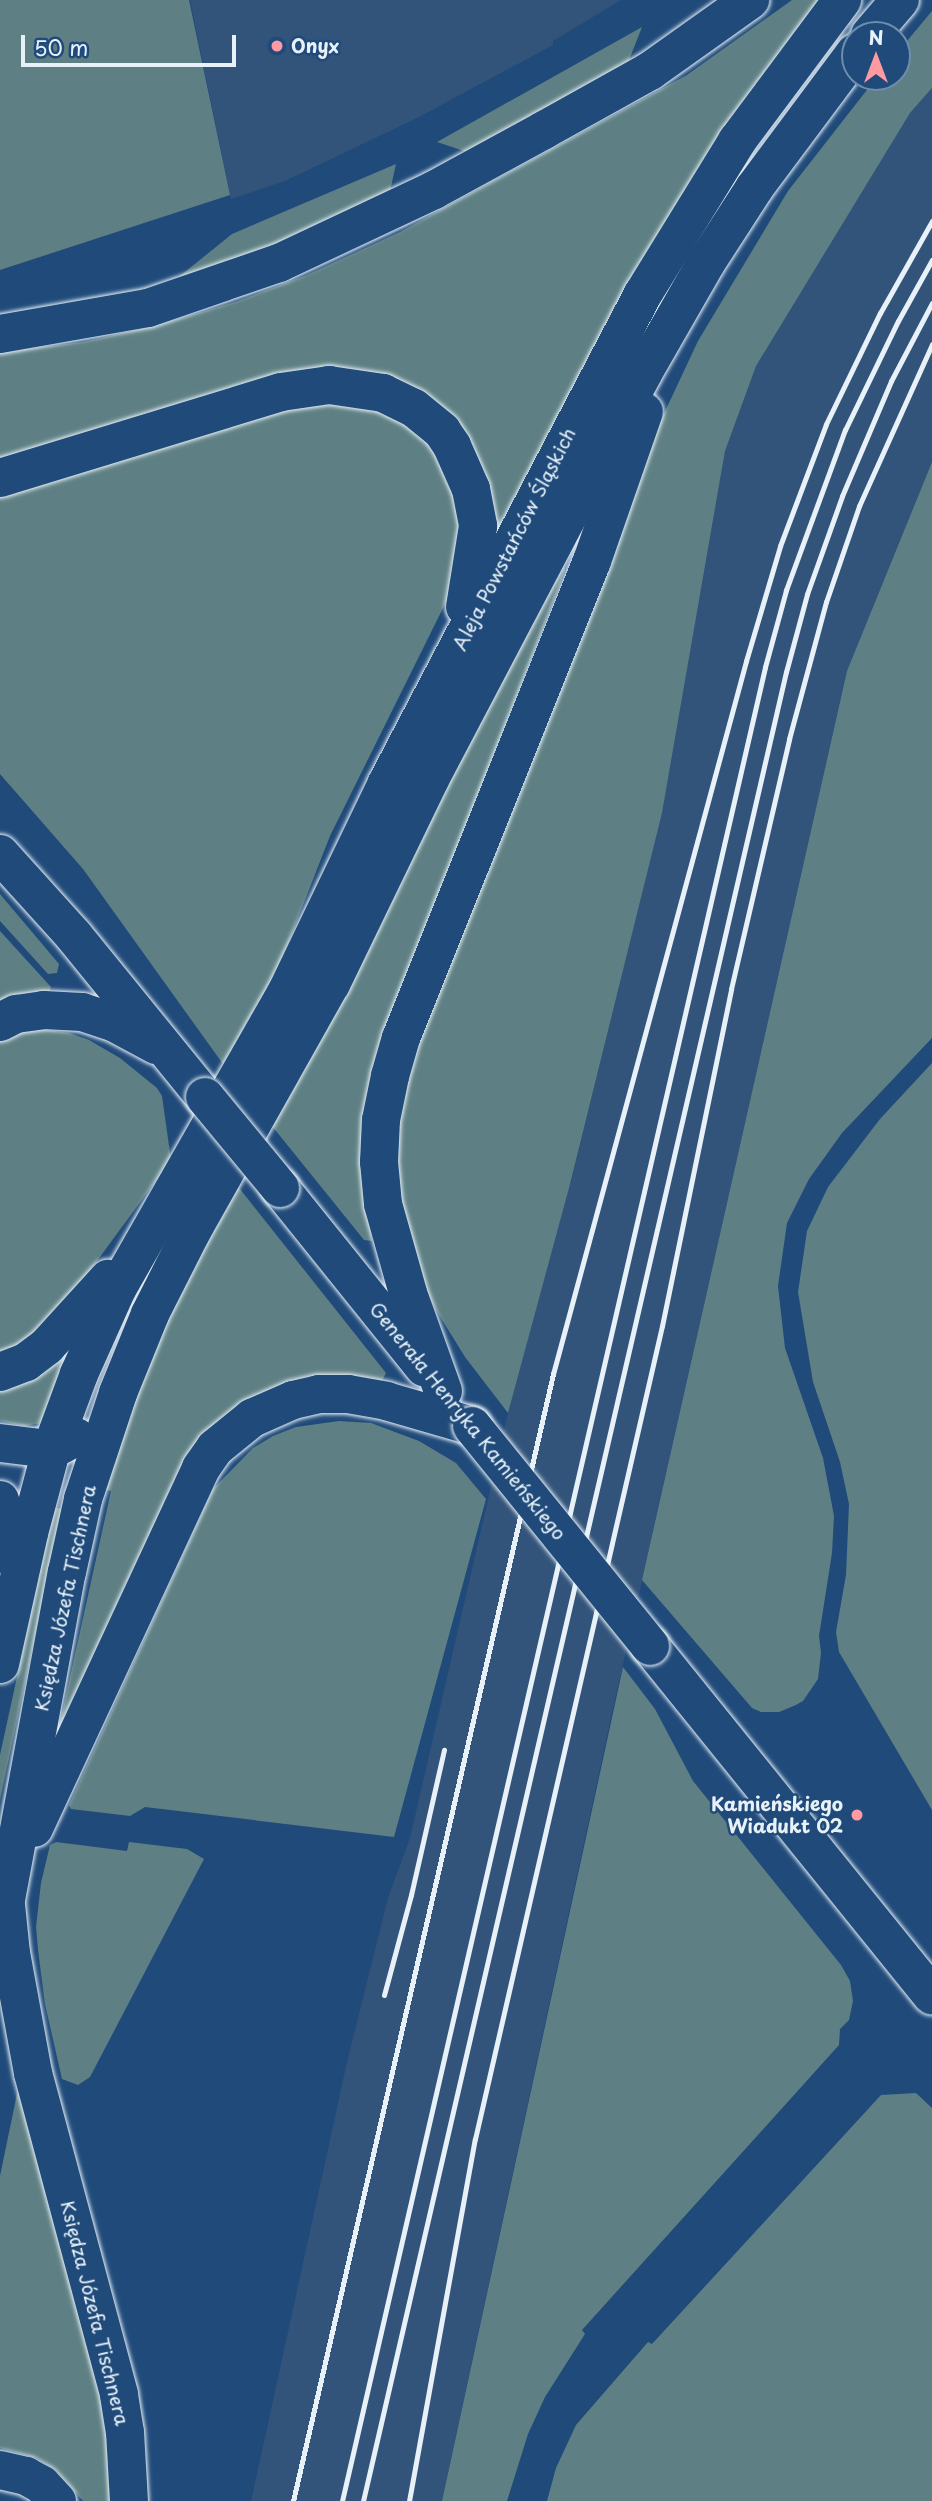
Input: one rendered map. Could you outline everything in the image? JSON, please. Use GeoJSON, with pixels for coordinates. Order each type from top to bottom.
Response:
{"type":"FeatureCollection","features":[{"type":"Feature","properties":{"kind":"main road"},"geometry":{"type":"LineString","coordinates":[[0,334],[148,308],[279,263],[434,190],[650,71],[750,0]]}},
{"type":"Feature","properties":{"kind":"main road","name":"Aleja Powstańców Śląskich"},"geometry":{"type":"LineString","coordinates":[[227,1109],[387,783],[604,364],[656,272],[737,141],[842,0]]}},
{"type":"Feature","properties":{"kind":"main road"},"geometry":{"type":"LineString","coordinates":[[882,21],[900,0]]}},
{"type":"Feature","properties":{"kind":"main road","name":"Aleja Powstańców Śląskich"},"geometry":{"type":"LineString","coordinates":[[227,1109],[331,985],[430,779],[683,302],[776,156],[841,71]]}},
{"type":"Feature","properties":{"kind":"main road"},"geometry":{"type":"LineString","coordinates":[[443,1391],[408,1293],[383,1205],[379,1162],[381,1120],[390,1076],[401,1038],[592,561],[683,302]]}},
{"type":"Feature","properties":{"kind":"main road"},"geometry":{"type":"LineString","coordinates":[[0,478],[281,392],[329,385],[383,393],[414,408],[442,431],[457,456],[471,489],[478,526],[476,552],[462,623],[448,668]]}},
{"type":"Feature","properties":{"kind":"main road","name":"Generała Henryka Kamieńskiego"},"geometry":{"type":"LineString","coordinates":[[0,854],[74,936],[182,1067],[227,1109],[280,1188],[931,1996]]}},
{"type":"Feature","properties":{"kind":"main road"},"geometry":{"type":"LineString","coordinates":[[0,1022],[16,1014],[44,1010],[82,1012],[135,1032],[161,1048],[182,1067]]}},
{"type":"Feature","properties":{"kind":"main road"},"geometry":{"type":"LineString","coordinates":[[0,1664],[52,1447],[94,1338],[149,1232],[227,1109]]}},
{"type":"Feature","properties":{"kind":"main road","name":"Księdza Józefa Tischnera"},"geometry":{"type":"LineString","coordinates":[[129,2501],[125,2432],[117,2385],[31,2060],[11,1953],[6,1905],[83,1499],[118,1393],[169,1275],[227,1109]]}},
{"type":"Feature","properties":{"kind":"main road"},"geometry":{"type":"LineString","coordinates":[[0,1372],[26,1362],[59,1335],[149,1232]]}},
{"type":"Feature","properties":{"kind":"main road"},"geometry":{"type":"LineString","coordinates":[[0,1443],[52,1447],[88,1429],[104,1414],[118,1393]]}},
{"type":"Feature","properties":{"kind":"main road"},"geometry":{"type":"LineString","coordinates":[[6,1905],[187,1496],[215,1448],[252,1418],[293,1400],[319,1394],[348,1394],[386,1401],[472,1426]]}},
{"type":"Feature","properties":{"kind":"main road"},"geometry":{"type":"LineString","coordinates":[[0,1500],[11,1534],[18,1580]]}},
{"type":"Feature","properties":{"kind":"main road"},"geometry":{"type":"LineString","coordinates":[[0,2470],[26,2476],[42,2485],[57,2501]]}},
{"type":"Feature","properties":{"kind":"shaded area"},"geometry":{"type":"Polygon","coordinates":[[[190,0],[621,0],[553,41],[553,45],[419,117],[285,181],[231,199],[190,0]]]}},
{"type":"Feature","properties":{"kind":"shaded area"},"geometry":{"type":"Polygon","coordinates":[[[932,88],[932,462],[847,671],[610,1722],[442,2501],[251,2501],[347,2062],[388,1898],[410,1838],[508,1413],[569,1188],[662,813],[725,451],[756,366],[910,113],[932,88]]]}},
{"type":"Feature","properties":{"kind":"green space"},"geometry":{"type":"Polygon","coordinates":[[[0,0],[189,0],[230,195],[0,270],[0,0]]]}},
{"type":"Feature","properties":{"kind":"green space"},"geometry":{"type":"Polygon","coordinates":[[[792,0],[827,0],[499,538],[382,379],[0,467],[0,352],[83,342],[155,326],[235,302],[307,275],[400,232],[687,75],[792,0]]]}},
{"type":"Feature","properties":{"kind":"green space"},"geometry":{"type":"Polygon","coordinates":[[[932,11],[932,88],[910,113],[756,366],[725,451],[662,813],[569,1188],[508,1413],[465,1357],[436,1310],[406,1249],[393,1183],[399,1085],[637,471],[698,341],[788,191],[866,91],[911,91],[911,36],[932,11]]]}},
{"type":"Feature","properties":{"kind":"green space"},"geometry":{"type":"Polygon","coordinates":[[[642,27],[622,78],[467,152],[437,142],[642,27]]]}},
{"type":"Feature","properties":{"kind":"green space"},"geometry":{"type":"Polygon","coordinates":[[[396,164],[387,205],[170,284],[232,234],[396,164]]]}},
{"type":"Feature","properties":{"kind":"green space"},"geometry":{"type":"Polygon","coordinates":[[[331,400],[394,415],[439,453],[463,512],[448,598],[330,836],[278,969],[228,1071],[83,869],[0,774],[0,492],[253,413],[331,400]]]}},
{"type":"Feature","properties":{"kind":"green space"},"geometry":{"type":"Polygon","coordinates":[[[932,462],[932,1038],[842,1133],[809,1179],[787,1223],[778,1286],[785,1348],[823,1458],[834,1516],[832,1553],[819,1636],[821,1653],[818,1679],[803,1701],[779,1712],[761,1712],[752,1708],[642,1580],[847,671],[932,462]]]}},
{"type":"Feature","properties":{"kind":"green space"},"geometry":{"type":"Polygon","coordinates":[[[564,566],[561,582],[380,1046],[363,1190],[372,1241],[364,1240],[272,1126],[499,682],[564,566]]]}},
{"type":"Feature","properties":{"kind":"green space"},"geometry":{"type":"Polygon","coordinates":[[[0,894],[59,964],[57,973],[48,974],[0,921],[0,894]]]}},
{"type":"Feature","properties":{"kind":"green space"},"geometry":{"type":"Polygon","coordinates":[[[0,931],[51,987],[49,992],[0,1003],[0,931]]]}},
{"type":"Feature","properties":{"kind":"green space"},"geometry":{"type":"Polygon","coordinates":[[[32,1028],[69,1033],[89,1040],[120,1058],[157,1088],[162,1096],[171,1160],[53,1321],[0,1356],[0,1036],[32,1028]]]}},
{"type":"Feature","properties":{"kind":"green space"},"geometry":{"type":"Polygon","coordinates":[[[932,1063],[932,1810],[839,1652],[836,1632],[846,1575],[849,1504],[840,1462],[813,1382],[798,1292],[807,1231],[828,1187],[880,1119],[932,1063]]]}},
{"type":"Feature","properties":{"kind":"green space"},"geometry":{"type":"Polygon","coordinates":[[[236,1184],[386,1373],[380,1385],[244,1405],[70,1725],[60,1723],[111,1491],[103,1489],[142,1371],[236,1184]]]}},
{"type":"Feature","properties":{"kind":"green space"},"geometry":{"type":"Polygon","coordinates":[[[62,1357],[66,1360],[42,1423],[24,1426],[0,1421],[0,1388],[62,1357]]]}},
{"type":"Feature","properties":{"kind":"green space"},"geometry":{"type":"Polygon","coordinates":[[[339,1421],[371,1423],[419,1441],[456,1463],[486,1499],[394,1837],[145,1807],[130,1816],[71,1809],[69,1805],[213,1489],[253,1448],[273,1436],[296,1427],[339,1421]]]}},
{"type":"Feature","properties":{"kind":"green space"},"geometry":{"type":"Polygon","coordinates":[[[54,1507],[62,1509],[0,1800],[0,1755],[54,1507]]]}},
{"type":"Feature","properties":{"kind":"green space"},"geometry":{"type":"Polygon","coordinates":[[[623,1667],[655,1709],[693,1781],[841,1965],[850,1981],[853,2001],[849,2020],[840,2029],[839,2045],[582,2330],[585,2334],[545,2397],[528,2434],[507,2501],[442,2501],[623,1667]]]}},
{"type":"Feature","properties":{"kind":"green space"},"geometry":{"type":"Polygon","coordinates":[[[56,1842],[127,1851],[129,1842],[187,1849],[204,1859],[90,2077],[78,2085],[62,2079],[45,2004],[38,1950],[36,1927],[41,1883],[50,1845],[56,1842]]]}},
{"type":"Feature","properties":{"kind":"green space"},"geometry":{"type":"Polygon","coordinates":[[[18,2089],[106,2416],[112,2501],[83,2501],[56,2470],[37,2458],[0,2448],[0,2176],[18,2089]]]}},
{"type":"Feature","properties":{"kind":"green space"},"geometry":{"type":"Polygon","coordinates":[[[916,2093],[932,2108],[932,2501],[547,2501],[556,2468],[576,2425],[648,2342],[652,2344],[881,2095],[916,2093]]]}},
{"type":"Feature","properties":{"kind":"railway"},"geometry":{"type":"LineString","coordinates":[[293,2501],[553,1374],[746,661],[780,546],[826,424],[880,313],[932,221]]}},
{"type":"Feature","properties":{"kind":"railway"},"geometry":{"type":"LineString","coordinates":[[342,2501],[765,667],[786,590],[845,430],[898,321],[932,260]]}},
{"type":"Feature","properties":{"kind":"railway"},"geometry":{"type":"LineString","coordinates":[[363,2501],[786,672],[807,594],[842,496],[891,381],[932,303]]}},
{"type":"Feature","properties":{"kind":"railway"},"geometry":{"type":"LineString","coordinates":[[409,2501],[475,2139],[662,1326],[731,989],[789,739],[826,602],[859,506],[932,344]]}},
{"type":"Feature","properties":{"kind":"railway"},"geometry":{"type":"LineString","coordinates":[[384,1995],[411,1895],[444,1750]]}},
{"type":"Feature","properties":{"kind":"place","name":"Onyx"},"geometry":{"type":"Point","coordinates":[277,46]}},
{"type":"Feature","properties":{"kind":"place","name":"Kamieńskiego Wiadukt 02"},"geometry":{"type":"Point","coordinates":[857,1815]}}]}
